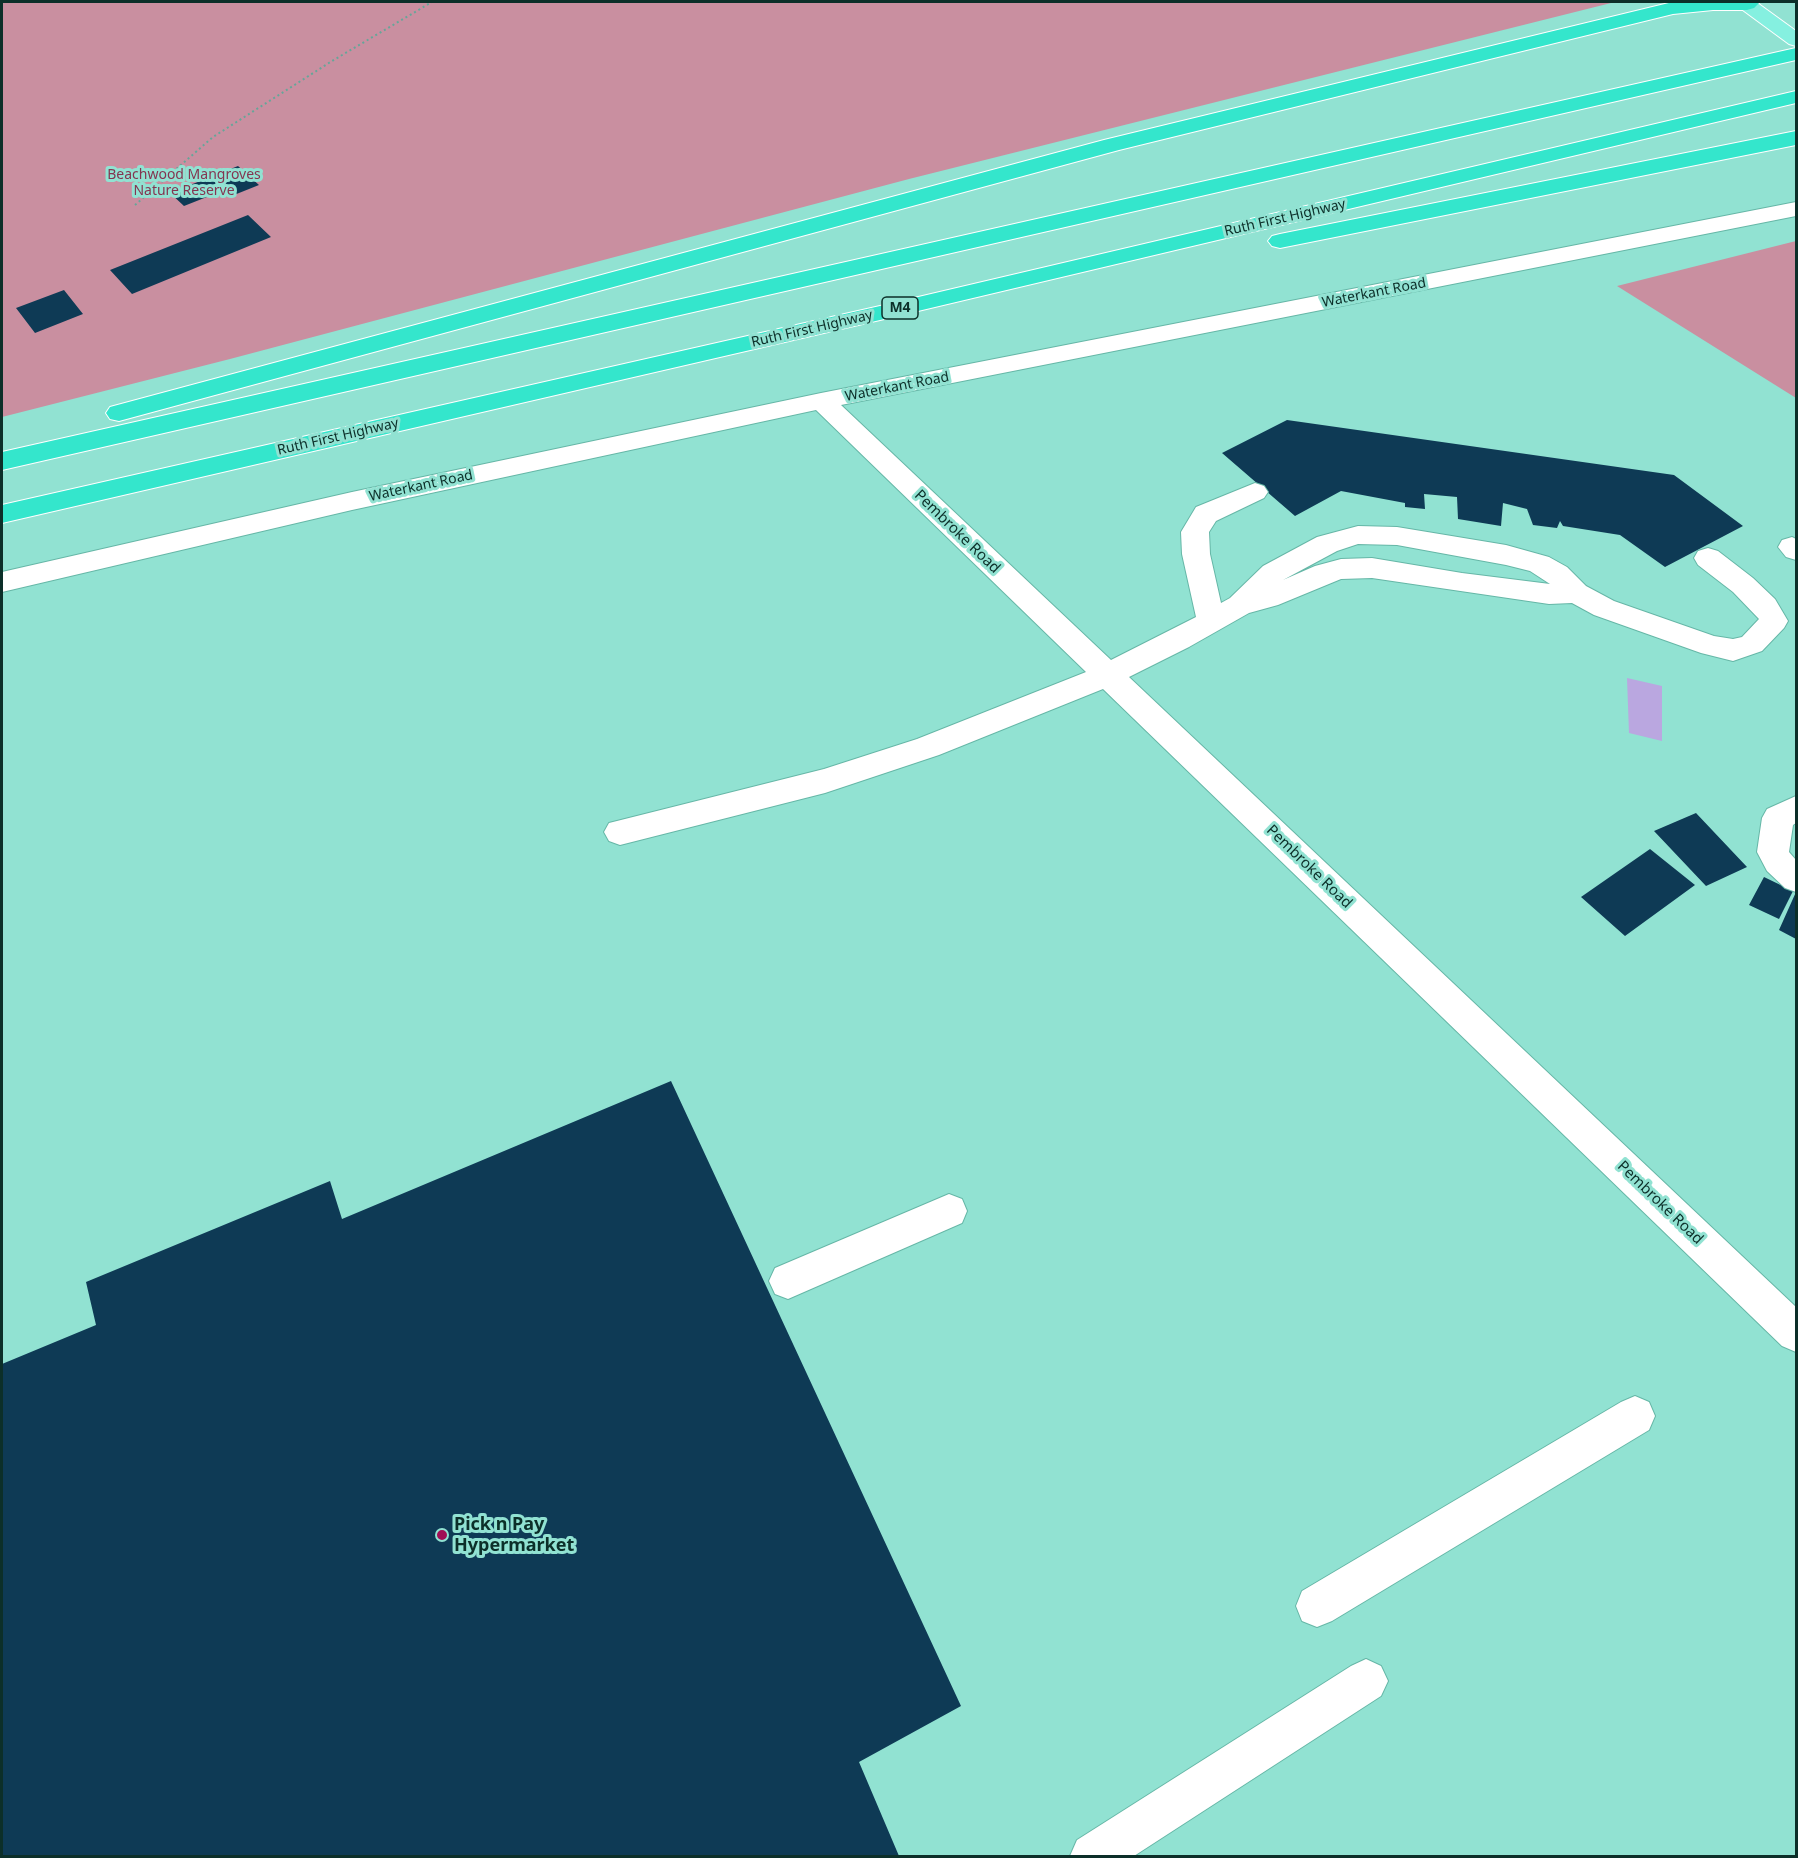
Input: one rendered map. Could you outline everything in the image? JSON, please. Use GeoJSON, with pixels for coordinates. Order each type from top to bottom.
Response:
{"type":"FeatureCollection","features":[{"type":"Feature","properties":{"kind":"highway"},"geometry":{"type":"LineString","coordinates":[[2,444],[1112,145],[1673,8],[1713,4],[1754,7]]}},
{"type":"Feature","properties":{"kind":"highway"},"geometry":{"type":"LineString","coordinates":[[2,461],[1797,54]]}},
{"type":"Feature","properties":{"kind":"highway","name":"Ruth First Highway"},"geometry":{"type":"LineString","coordinates":[[2,514],[880,313],[1797,97]]}},
{"type":"Feature","properties":{"kind":"highway"},"geometry":{"type":"LineString","coordinates":[[880,313],[1271,243],[1797,138]]}},
{"type":"Feature","properties":{"kind":"main road"},"geometry":{"type":"LineString","coordinates":[[1754,7],[1797,40]]}},
{"type":"Feature","properties":{"kind":"street","name":"Waterkant Road"},"geometry":{"type":"LineString","coordinates":[[2,582],[352,501],[821,401],[1797,209]]}},
{"type":"Feature","properties":{"kind":"street","name":"Pembroke Road"},"geometry":{"type":"LineString","coordinates":[[821,401],[1797,1333]]}},
{"type":"Feature","properties":{"kind":"street"},"geometry":{"type":"LineString","coordinates":[[1211,622],[1196,554],[1195,532],[1206,514],[1255,492]]}},
{"type":"Feature","properties":{"kind":"street"},"geometry":{"type":"LineString","coordinates":[[1240,605],[1257,586],[1274,573],[1343,538],[1358,535],[1397,536],[1506,555],[1539,564],[1557,574],[1576,593],[1604,608],[1711,646],[1733,650],[1752,644],[1785,617],[1765,606],[1743,585],[1708,558]]}},
{"type":"Feature","properties":{"kind":"street"},"geometry":{"type":"LineString","coordinates":[[1462,583],[1465,548]]}},
{"type":"Feature","properties":{"kind":"street"},"geometry":{"type":"LineString","coordinates":[[620,832],[825,782],[928,747],[1107,675],[1240,605],[1268,598],[1325,573],[1356,568],[1389,570],[1462,583],[1549,594],[1576,593]]}},
{"type":"Feature","properties":{"kind":"street"},"geometry":{"type":"LineString","coordinates":[[1797,808],[1778,818],[1773,852],[1778,862],[1797,879]]}},
{"type":"Feature","properties":{"kind":"street"},"geometry":{"type":"LineString","coordinates":[[788,1281],[949,1211]]}},
{"type":"Feature","properties":{"kind":"street"},"geometry":{"type":"LineString","coordinates":[[1317,1606],[1635,1416]]}},
{"type":"Feature","properties":{"kind":"street"},"geometry":{"type":"LineString","coordinates":[[1093,1857],[1366,1681]]}},
{"type":"Feature","properties":{"kind":"path"},"geometry":{"type":"LineString","coordinates":[[135,205],[213,137],[332,61],[432,2]]}},
{"type":"Feature","properties":{"kind":"green space","name":"Beachwood Mangroves Nature Reserve"},"geometry":{"type":"Polygon","coordinates":[[[2,2],[1615,2],[909,179],[2,417],[2,2]]]}},
{"type":"Feature","properties":{"kind":"green space"},"geometry":{"type":"Polygon","coordinates":[[[1796,241],[1796,398],[1617,286],[1796,241]]]}},
{"type":"Feature","properties":{"kind":"shaded area"},"geometry":{"type":"Polygon","coordinates":[[[1627,678],[1662,686],[1662,741],[1629,733],[1627,678]]]}},
{"type":"Feature","properties":{"kind":"building"},"geometry":{"type":"Polygon","coordinates":[[[238,166],[259,185],[234,195],[227,189],[184,206],[170,193],[238,166]]]}},
{"type":"Feature","properties":{"kind":"building"},"geometry":{"type":"Polygon","coordinates":[[[248,215],[271,237],[132,294],[110,270],[248,215]]]}},
{"type":"Feature","properties":{"kind":"building"},"geometry":{"type":"Polygon","coordinates":[[[64,290],[83,314],[35,333],[16,308],[64,290]]]}},
{"type":"Feature","properties":{"kind":"building"},"geometry":{"type":"Polygon","coordinates":[[[1287,420],[1674,475],[1743,526],[1665,567],[1620,535],[1563,526],[1560,521],[1557,528],[1533,525],[1527,509],[1503,503],[1501,526],[1458,519],[1457,497],[1424,494],[1425,509],[1405,507],[1405,503],[1341,491],[1295,516],[1222,453],[1287,420]]]}},
{"type":"Feature","properties":{"kind":"building"},"geometry":{"type":"Polygon","coordinates":[[[1696,813],[1747,867],[1706,886],[1654,831],[1696,813]]]}},
{"type":"Feature","properties":{"kind":"building"},"geometry":{"type":"Polygon","coordinates":[[[1650,849],[1695,885],[1625,936],[1581,897],[1650,849]]]}},
{"type":"Feature","properties":{"kind":"building"},"geometry":{"type":"Polygon","coordinates":[[[1764,877],[1793,891],[1779,919],[1749,905],[1764,877]]]}},
{"type":"Feature","properties":{"kind":"building"},"geometry":{"type":"Polygon","coordinates":[[[1796,892],[1796,939],[1779,930],[1796,892]]]}},
{"type":"Feature","properties":{"kind":"building","name":"Pick n Pay Hypermarket"},"geometry":{"type":"Polygon","coordinates":[[[671,1081],[961,1706],[859,1762],[899,1856],[2,1856],[2,1364],[96,1325],[86,1282],[330,1181],[342,1219],[671,1081]]]}},
{"type":"Feature","properties":{"kind":"place","name":"Pick n Pay Hypermarket"},"geometry":{"type":"Point","coordinates":[442,1535]}}]}
